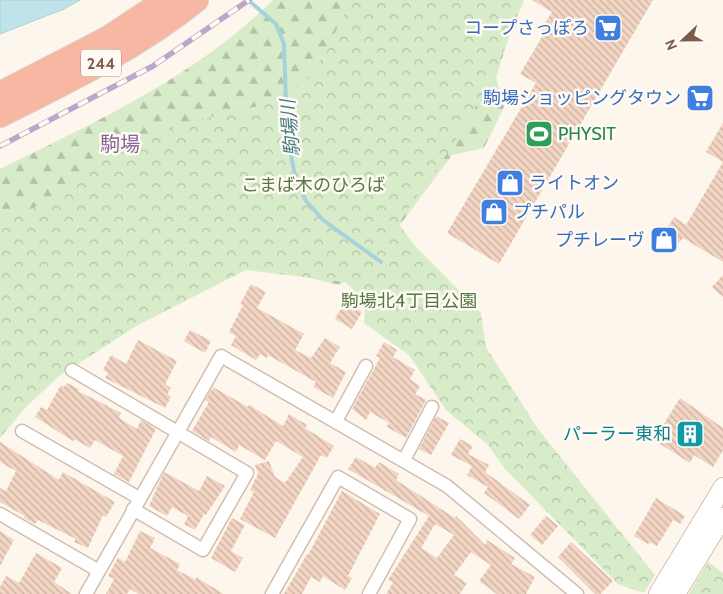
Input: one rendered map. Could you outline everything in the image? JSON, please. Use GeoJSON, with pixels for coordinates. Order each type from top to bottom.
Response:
{"type":"FeatureCollection","features":[{"type":"Feature","properties":{"kind":"highway","name":"244"},"geometry":{"type":"LineString","coordinates":[[0,94],[107,40],[166,0]]}},
{"type":"Feature","properties":{"kind":"highway","name":"244"},"geometry":{"type":"LineString","coordinates":[[0,115],[113,57],[167,22],[196,0]]}},
{"type":"Feature","properties":{"kind":"street"},"geometry":{"type":"LineString","coordinates":[[86,594],[221,356],[447,486],[577,594]]}},
{"type":"Feature","properties":{"kind":"street"},"geometry":{"type":"LineString","coordinates":[[336,422],[366,366]]}},
{"type":"Feature","properties":{"kind":"street"},"geometry":{"type":"LineString","coordinates":[[22,431],[136,504],[203,550],[247,473],[72,370]]}},
{"type":"Feature","properties":{"kind":"street"},"geometry":{"type":"LineString","coordinates":[[404,460],[432,407]]}},
{"type":"Feature","properties":{"kind":"street"},"geometry":{"type":"LineString","coordinates":[[272,594],[338,477],[410,519],[369,594]]}},
{"type":"Feature","properties":{"kind":"street"},"geometry":{"type":"LineString","coordinates":[[658,594],[722,491]]}},
{"type":"Feature","properties":{"kind":"street"},"geometry":{"type":"LineString","coordinates":[[0,514],[99,570]]}},
{"type":"Feature","properties":{"kind":"street"},"geometry":{"type":"LineString","coordinates":[[676,594],[723,517]]}},
{"type":"Feature","properties":{"kind":"green space","name":"こまば木のひろば"},"geometry":{"type":"Polygon","coordinates":[[[273,0],[521,0],[496,77],[504,107],[484,148],[452,155],[394,233],[394,250],[339,285],[235,260],[76,348],[0,434],[0,169],[108,115],[178,74],[211,52],[273,0]]]}},
{"type":"Feature","properties":{"kind":"green space","name":"こまば木のひろば"},"geometry":{"type":"Polygon","coordinates":[[[352,0],[524,0],[493,77],[449,151],[398,223],[414,245],[481,313],[486,347],[538,429],[655,575],[644,593],[618,584],[505,469],[488,445],[446,410],[409,355],[364,323],[366,301],[345,282],[246,270],[138,325],[59,376],[25,408],[0,438],[0,224],[47,201],[84,168],[184,123],[267,104],[312,76],[352,0]]]}},
{"type":"Feature","properties":{"kind":"green space"},"geometry":{"type":"Polygon","coordinates":[[[708,562],[723,573],[723,594],[689,594],[708,562]]]}},
{"type":"Feature","properties":{"kind":"water"},"geometry":{"type":"Polygon","coordinates":[[[0,0],[80,0],[64,9],[0,34],[0,0]]]}},
{"type":"Feature","properties":{"kind":"building"},"geometry":{"type":"Polygon","coordinates":[[[532,0],[653,0],[499,264],[447,233],[536,83],[520,74],[545,32],[541,30],[552,12],[532,0]]]}},
{"type":"Feature","properties":{"kind":"building"},"geometry":{"type":"Polygon","coordinates":[[[723,123],[723,162],[706,152],[723,123]]]}},
{"type":"Feature","properties":{"kind":"building"},"geometry":{"type":"Polygon","coordinates":[[[723,162],[723,262],[683,238],[669,253],[650,237],[659,226],[665,231],[674,217],[686,225],[723,162]]]}},
{"type":"Feature","properties":{"kind":"building"},"geometry":{"type":"Polygon","coordinates":[[[723,275],[723,297],[712,287],[723,275]]]}},
{"type":"Feature","properties":{"kind":"building"},"geometry":{"type":"Polygon","coordinates":[[[251,284],[266,292],[257,308],[304,334],[295,350],[311,358],[325,338],[340,347],[330,363],[346,372],[333,398],[313,387],[316,382],[268,355],[267,358],[260,354],[256,360],[231,345],[236,336],[229,332],[243,305],[240,304],[251,284]]]}},
{"type":"Feature","properties":{"kind":"building"},"geometry":{"type":"Polygon","coordinates":[[[345,302],[362,312],[352,329],[335,319],[345,302]]]}},
{"type":"Feature","properties":{"kind":"building"},"geometry":{"type":"Polygon","coordinates":[[[190,330],[211,341],[205,353],[184,341],[190,330]]]}},
{"type":"Feature","properties":{"kind":"building"},"geometry":{"type":"Polygon","coordinates":[[[138,340],[177,361],[165,384],[171,388],[167,394],[171,397],[165,408],[105,378],[108,373],[103,370],[111,355],[126,364],[138,340]]]}},
{"type":"Feature","properties":{"kind":"building"},"geometry":{"type":"Polygon","coordinates":[[[384,342],[397,350],[393,357],[415,370],[410,379],[420,386],[415,394],[426,400],[406,438],[387,427],[389,423],[370,412],[366,420],[352,409],[380,358],[376,356],[384,342]]]}},
{"type":"Feature","properties":{"kind":"building"},"geometry":{"type":"Polygon","coordinates":[[[67,383],[79,389],[78,391],[121,413],[119,418],[137,429],[141,420],[156,429],[129,482],[114,474],[123,456],[95,440],[90,448],[74,439],[73,441],[35,417],[41,407],[47,410],[61,385],[64,387],[67,383]]]}},
{"type":"Feature","properties":{"kind":"building"},"geometry":{"type":"Polygon","coordinates":[[[213,387],[248,407],[249,405],[283,426],[289,414],[307,425],[305,428],[334,446],[327,458],[321,455],[275,538],[240,519],[254,492],[250,490],[258,474],[255,465],[269,461],[275,477],[285,483],[303,457],[276,441],[265,460],[239,445],[236,452],[211,437],[209,441],[192,431],[209,402],[205,400],[213,387]]]}},
{"type":"Feature","properties":{"kind":"building","name":"パーラー東和"},"geometry":{"type":"Polygon","coordinates":[[[680,398],[723,428],[723,450],[713,467],[694,455],[690,463],[654,440],[680,398]]]}},
{"type":"Feature","properties":{"kind":"building"},"geometry":{"type":"Polygon","coordinates":[[[436,416],[449,423],[431,455],[419,449],[436,416]]]}},
{"type":"Feature","properties":{"kind":"building"},"geometry":{"type":"Polygon","coordinates":[[[460,439],[473,446],[468,454],[489,465],[485,472],[530,505],[519,519],[484,493],[488,487],[467,475],[472,466],[451,455],[460,439]]]}},
{"type":"Feature","properties":{"kind":"building"},"geometry":{"type":"Polygon","coordinates":[[[0,442],[59,480],[63,472],[115,502],[106,517],[103,515],[88,548],[74,542],[76,539],[38,520],[35,524],[0,502],[0,488],[6,491],[16,471],[0,462],[0,442]]]}},
{"type":"Feature","properties":{"kind":"building"},"geometry":{"type":"Polygon","coordinates":[[[356,457],[375,468],[379,462],[399,474],[396,480],[455,518],[456,516],[485,545],[487,540],[515,558],[511,564],[535,577],[526,594],[497,594],[479,581],[491,565],[471,552],[454,575],[467,583],[460,594],[386,594],[393,582],[388,580],[429,516],[348,469],[356,457]],[[435,524],[421,548],[437,558],[454,535],[435,524]]]}},
{"type":"Feature","properties":{"kind":"building"},"geometry":{"type":"Polygon","coordinates":[[[164,472],[199,491],[207,476],[225,486],[206,515],[204,514],[195,530],[184,524],[188,516],[172,507],[167,516],[149,506],[164,472]]]}},
{"type":"Feature","properties":{"kind":"building"},"geometry":{"type":"Polygon","coordinates":[[[342,491],[380,514],[348,576],[352,578],[345,590],[323,576],[320,582],[311,577],[302,594],[284,594],[308,555],[342,491]]]}},
{"type":"Feature","properties":{"kind":"building"},"geometry":{"type":"Polygon","coordinates":[[[656,498],[685,516],[680,524],[673,520],[657,546],[650,542],[648,544],[634,536],[656,498]]]}},
{"type":"Feature","properties":{"kind":"building"},"geometry":{"type":"Polygon","coordinates":[[[546,516],[558,526],[542,545],[530,535],[546,516]]]}},
{"type":"Feature","properties":{"kind":"building"},"geometry":{"type":"Polygon","coordinates":[[[232,518],[245,525],[231,551],[243,558],[235,572],[211,558],[232,518]]]}},
{"type":"Feature","properties":{"kind":"building"},"geometry":{"type":"Polygon","coordinates":[[[0,531],[14,540],[0,566],[0,531]]]}},
{"type":"Feature","properties":{"kind":"building"},"geometry":{"type":"Polygon","coordinates":[[[140,531],[155,538],[150,548],[180,564],[177,570],[196,580],[196,577],[224,594],[139,594],[130,589],[127,594],[106,594],[114,579],[108,576],[118,558],[125,562],[140,531]]]}},
{"type":"Feature","properties":{"kind":"building"},"geometry":{"type":"Polygon","coordinates":[[[571,542],[613,581],[600,594],[595,594],[558,557],[571,542]]]}},
{"type":"Feature","properties":{"kind":"building"},"geometry":{"type":"Polygon","coordinates":[[[36,553],[62,568],[54,582],[72,594],[0,594],[0,587],[6,576],[19,583],[36,553]]]}},
{"type":"Feature","properties":{"kind":"waterway","name":"駒場川"},"geometry":{"type":"LineString","coordinates":[[248,0],[276,24],[284,44],[287,133],[295,176],[306,201],[323,220],[381,262]]}},
{"type":"Feature","properties":{"kind":"railway"},"geometry":{"type":"LineString","coordinates":[[0,146],[153,66],[249,0]]}},
{"type":"Feature","properties":{"kind":"place","name":"コープさっぽろ"},"geometry":{"type":"Point","coordinates":[608,28]}},
{"type":"Feature","properties":{"kind":"place","name":"駒場ショッピングタウン"},"geometry":{"type":"Point","coordinates":[700,98]}},
{"type":"Feature","properties":{"kind":"place","name":"PHYSIT"},"geometry":{"type":"Point","coordinates":[539,134]}},
{"type":"Feature","properties":{"kind":"place","name":"ライトオン"},"geometry":{"type":"Point","coordinates":[510,183]}},
{"type":"Feature","properties":{"kind":"place","name":"プチパル"},"geometry":{"type":"Point","coordinates":[494,212]}},
{"type":"Feature","properties":{"kind":"place","name":"プチレーヴ"},"geometry":{"type":"Point","coordinates":[664,240]}},
{"type":"Feature","properties":{"kind":"place","name":"パーラー東和"},"geometry":{"type":"Point","coordinates":[690,434]}},
{"type":"Feature","properties":{"kind":"district","name":"駒場"},"geometry":{"type":"Point","coordinates":[120,144]}},
{"type":"Feature","properties":{"kind":"park label","name":"駒場北4丁目公園"},"geometry":{"type":"Point","coordinates":[409,301]}}]}
